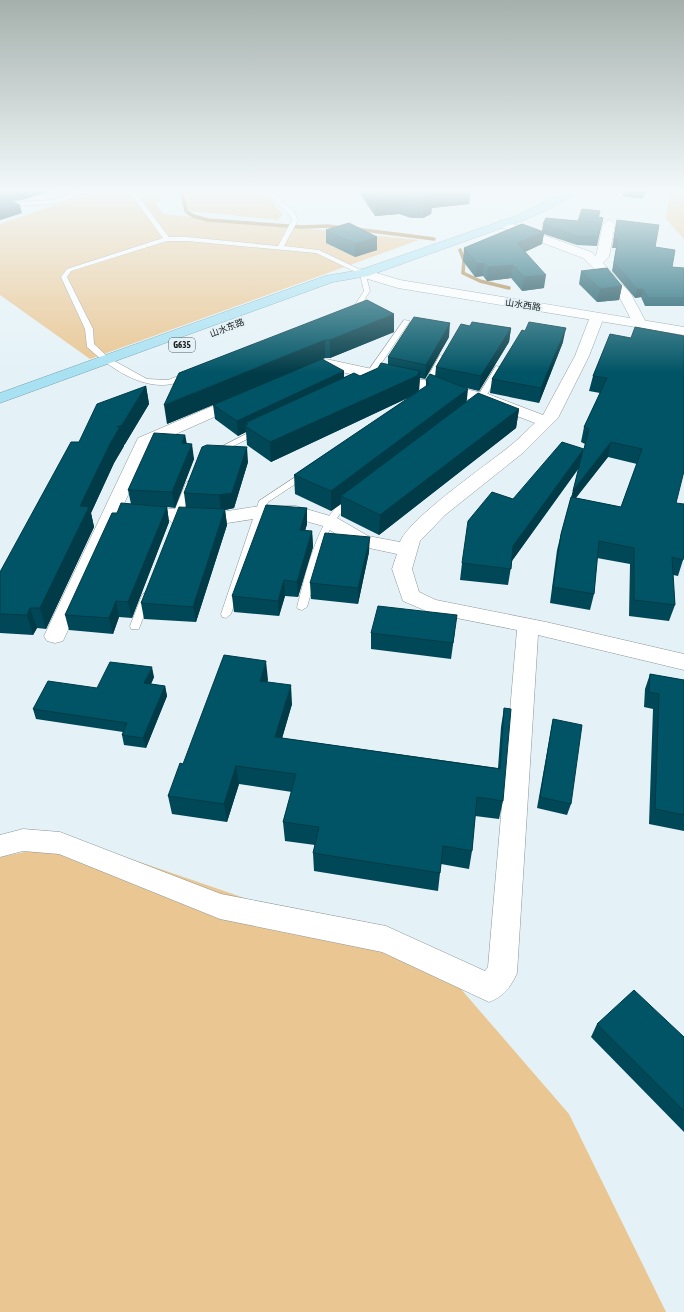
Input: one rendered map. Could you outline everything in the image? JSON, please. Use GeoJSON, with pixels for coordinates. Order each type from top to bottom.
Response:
{"type":"FeatureCollection","features":[{"type":"Feature","properties":{"kind":"highway","name":"山水东路"},"geometry":{"type":"LineString","coordinates":[[0,398],[330,279],[363,273],[428,250]]}},
{"type":"Feature","properties":{"kind":"highway","name":"山水东路"},"geometry":{"type":"LineString","coordinates":[[59,392],[345,284],[363,273]]}},
{"type":"Feature","properties":{"kind":"street"},"geometry":{"type":"LineString","coordinates":[[574,250],[587,255],[596,262],[626,297],[640,324]]}},
{"type":"Feature","properties":{"kind":"street"},"geometry":{"type":"LineString","coordinates":[[596,262],[603,257],[604,250]]}},
{"type":"Feature","properties":{"kind":"street","name":"山水西路"},"geometry":{"type":"LineString","coordinates":[[363,273],[398,284],[684,331]]}},
{"type":"Feature","properties":{"kind":"street"},"geometry":{"type":"LineString","coordinates":[[597,317],[582,356],[552,415],[518,448],[438,511],[411,539],[402,569],[410,596],[431,606],[528,626],[684,662]]}},
{"type":"Feature","properties":{"kind":"street"},"geometry":{"type":"LineString","coordinates":[[290,379],[326,364],[370,373],[424,391],[482,397],[545,421]]}},
{"type":"Feature","properties":{"kind":"street"},"geometry":{"type":"LineString","coordinates":[[55,636],[144,442],[254,394]]}},
{"type":"Feature","properties":{"kind":"street"},"geometry":{"type":"LineString","coordinates":[[112,511],[175,522],[220,518],[260,512],[296,512],[330,522],[362,541],[408,550]]}},
{"type":"Feature","properties":{"kind":"street"},"geometry":{"type":"LineString","coordinates":[[0,846],[23,840],[60,843],[220,906],[386,939],[489,988],[502,973],[528,626]]}},
{"type":"Feature","properties":{"kind":"lane"},"geometry":{"type":"LineString","coordinates":[[132,250],[69,270],[64,277],[89,329],[90,345],[106,360],[145,381],[169,382],[356,309],[367,291],[363,273],[317,251],[307,250]]}},
{"type":"Feature","properties":{"kind":"lane"},"geometry":{"type":"LineString","coordinates":[[357,385],[364,381],[406,321]]}},
{"type":"Feature","properties":{"kind":"lane"},"geometry":{"type":"LineString","coordinates":[[424,391],[449,348]]}},
{"type":"Feature","properties":{"kind":"lane"},"geometry":{"type":"LineString","coordinates":[[470,410],[476,406],[482,397],[502,362]]}},
{"type":"Feature","properties":{"kind":"lane"},"geometry":{"type":"LineString","coordinates":[[206,456],[270,426]]}},
{"type":"Feature","properties":{"kind":"lane"},"geometry":{"type":"LineString","coordinates":[[226,614],[264,501],[316,466]]}},
{"type":"Feature","properties":{"kind":"lane"},"geometry":{"type":"LineString","coordinates":[[175,522],[194,473]]}},
{"type":"Feature","properties":{"kind":"lane"},"geometry":{"type":"LineString","coordinates":[[302,607],[324,533],[336,513],[360,494]]}},
{"type":"Feature","properties":{"kind":"lane"},"geometry":{"type":"LineString","coordinates":[[135,626],[149,589]]}},
{"type":"Feature","properties":{"kind":"shaded area"},"geometry":{"type":"Polygon","coordinates":[[[0,250],[391,250],[90,359],[0,295],[0,250]]]}},
{"type":"Feature","properties":{"kind":"shaded area"},"geometry":{"type":"Polygon","coordinates":[[[79,841],[441,966],[569,1114],[666,1312],[0,1312],[0,857],[79,841]]]}},
{"type":"Feature","properties":{"kind":"building"},"geometry":{"type":"Polygon","coordinates":[[[466,250],[524,250],[546,275],[524,277],[513,265],[488,267],[484,263],[477,264],[466,250]]]}},
{"type":"Feature","properties":{"kind":"building"},"geometry":{"type":"Polygon","coordinates":[[[616,250],[675,250],[672,267],[684,268],[684,298],[648,298],[643,289],[637,289],[614,263],[616,250]]]}},
{"type":"Feature","properties":{"kind":"building"},"geometry":{"type":"Polygon","coordinates":[[[607,268],[622,286],[600,289],[581,271],[607,268]]]}},
{"type":"Feature","properties":{"kind":"building"},"geometry":{"type":"Polygon","coordinates":[[[367,300],[394,314],[330,340],[325,340],[164,405],[179,373],[367,300]]]}},
{"type":"Feature","properties":{"kind":"building"},"geometry":{"type":"Polygon","coordinates":[[[414,317],[450,323],[426,365],[388,357],[414,317]]]}},
{"type":"Feature","properties":{"kind":"building"},"geometry":{"type":"Polygon","coordinates":[[[472,322],[511,328],[481,376],[436,367],[461,324],[470,326],[472,322]]]}},
{"type":"Feature","properties":{"kind":"building"},"geometry":{"type":"Polygon","coordinates":[[[529,322],[566,328],[541,388],[492,379],[522,330],[525,331],[529,322]]]}},
{"type":"Feature","properties":{"kind":"building"},"geometry":{"type":"Polygon","coordinates":[[[635,327],[684,336],[684,471],[676,503],[684,504],[684,555],[683,560],[672,557],[675,605],[634,600],[634,548],[599,541],[594,594],[553,587],[561,534],[571,497],[621,507],[642,449],[611,442],[573,491],[583,450],[513,546],[511,569],[462,563],[468,521],[492,492],[513,499],[562,442],[584,449],[589,429],[584,427],[607,378],[593,376],[610,334],[631,338],[635,327]]]}},
{"type":"Feature","properties":{"kind":"building"},"geometry":{"type":"Polygon","coordinates":[[[322,359],[344,371],[237,421],[213,405],[322,359]]]}},
{"type":"Feature","properties":{"kind":"building"},"geometry":{"type":"Polygon","coordinates":[[[381,363],[420,371],[417,376],[270,442],[245,426],[248,424],[245,423],[354,373],[360,376],[378,368],[381,363]]]}},
{"type":"Feature","properties":{"kind":"building"},"geometry":{"type":"Polygon","coordinates":[[[430,374],[468,389],[331,491],[294,475],[429,384],[426,380],[430,374]]]}},
{"type":"Feature","properties":{"kind":"building"},"geometry":{"type":"Polygon","coordinates":[[[146,386],[122,425],[117,427],[120,427],[110,444],[80,506],[89,507],[40,608],[30,608],[27,615],[0,614],[0,572],[71,442],[79,442],[97,404],[146,386]]]}},
{"type":"Feature","properties":{"kind":"building"},"geometry":{"type":"Polygon","coordinates":[[[478,393],[519,409],[380,515],[341,496],[478,393]]]}},
{"type":"Feature","properties":{"kind":"building"},"geometry":{"type":"Polygon","coordinates":[[[154,433],[185,435],[182,443],[192,444],[172,492],[128,490],[154,433]]]}},
{"type":"Feature","properties":{"kind":"building"},"geometry":{"type":"Polygon","coordinates":[[[207,445],[247,447],[232,493],[219,495],[184,493],[202,447],[207,445]]]}},
{"type":"Feature","properties":{"kind":"building"},"geometry":{"type":"Polygon","coordinates":[[[121,503],[167,507],[128,602],[116,601],[109,618],[65,615],[112,513],[117,513],[121,503]]]}},
{"type":"Feature","properties":{"kind":"building"},"geometry":{"type":"Polygon","coordinates":[[[266,505],[307,508],[300,530],[312,531],[297,582],[284,580],[278,601],[232,596],[266,505]]]}},
{"type":"Feature","properties":{"kind":"building"},"geometry":{"type":"Polygon","coordinates":[[[179,507],[225,509],[193,607],[141,603],[179,507]]]}},
{"type":"Feature","properties":{"kind":"building"},"geometry":{"type":"Polygon","coordinates":[[[325,533],[370,537],[358,588],[310,583],[325,533]]]}},
{"type":"Feature","properties":{"kind":"building"},"geometry":{"type":"Polygon","coordinates":[[[378,606],[457,615],[453,643],[371,633],[378,606]]]}},
{"type":"Feature","properties":{"kind":"building"},"geometry":{"type":"Polygon","coordinates":[[[224,655],[266,661],[260,681],[291,685],[275,737],[500,769],[504,708],[511,709],[503,801],[477,797],[472,851],[443,846],[440,873],[313,853],[319,827],[283,822],[296,774],[236,766],[224,804],[168,796],[180,763],[183,764],[224,655]]]}},
{"type":"Feature","properties":{"kind":"building"},"geometry":{"type":"Polygon","coordinates":[[[110,662],[152,667],[144,683],[165,686],[143,738],[122,735],[127,723],[33,709],[48,681],[97,688],[110,662]]]}},
{"type":"Feature","properties":{"kind":"building"},"geometry":{"type":"Polygon","coordinates":[[[650,674],[684,680],[684,815],[655,809],[659,694],[649,692],[650,674]]]}},
{"type":"Feature","properties":{"kind":"building"},"geometry":{"type":"Polygon","coordinates":[[[553,719],[582,725],[571,804],[540,797],[553,719]]]}},
{"type":"Feature","properties":{"kind":"building"},"geometry":{"type":"Polygon","coordinates":[[[634,990],[684,1037],[684,1111],[597,1024],[634,990]]]}},
{"type":"Feature","properties":{"kind":"waterway"},"geometry":{"type":"LineString","coordinates":[[460,250],[464,260],[463,273],[480,281],[509,288]]}}]}
